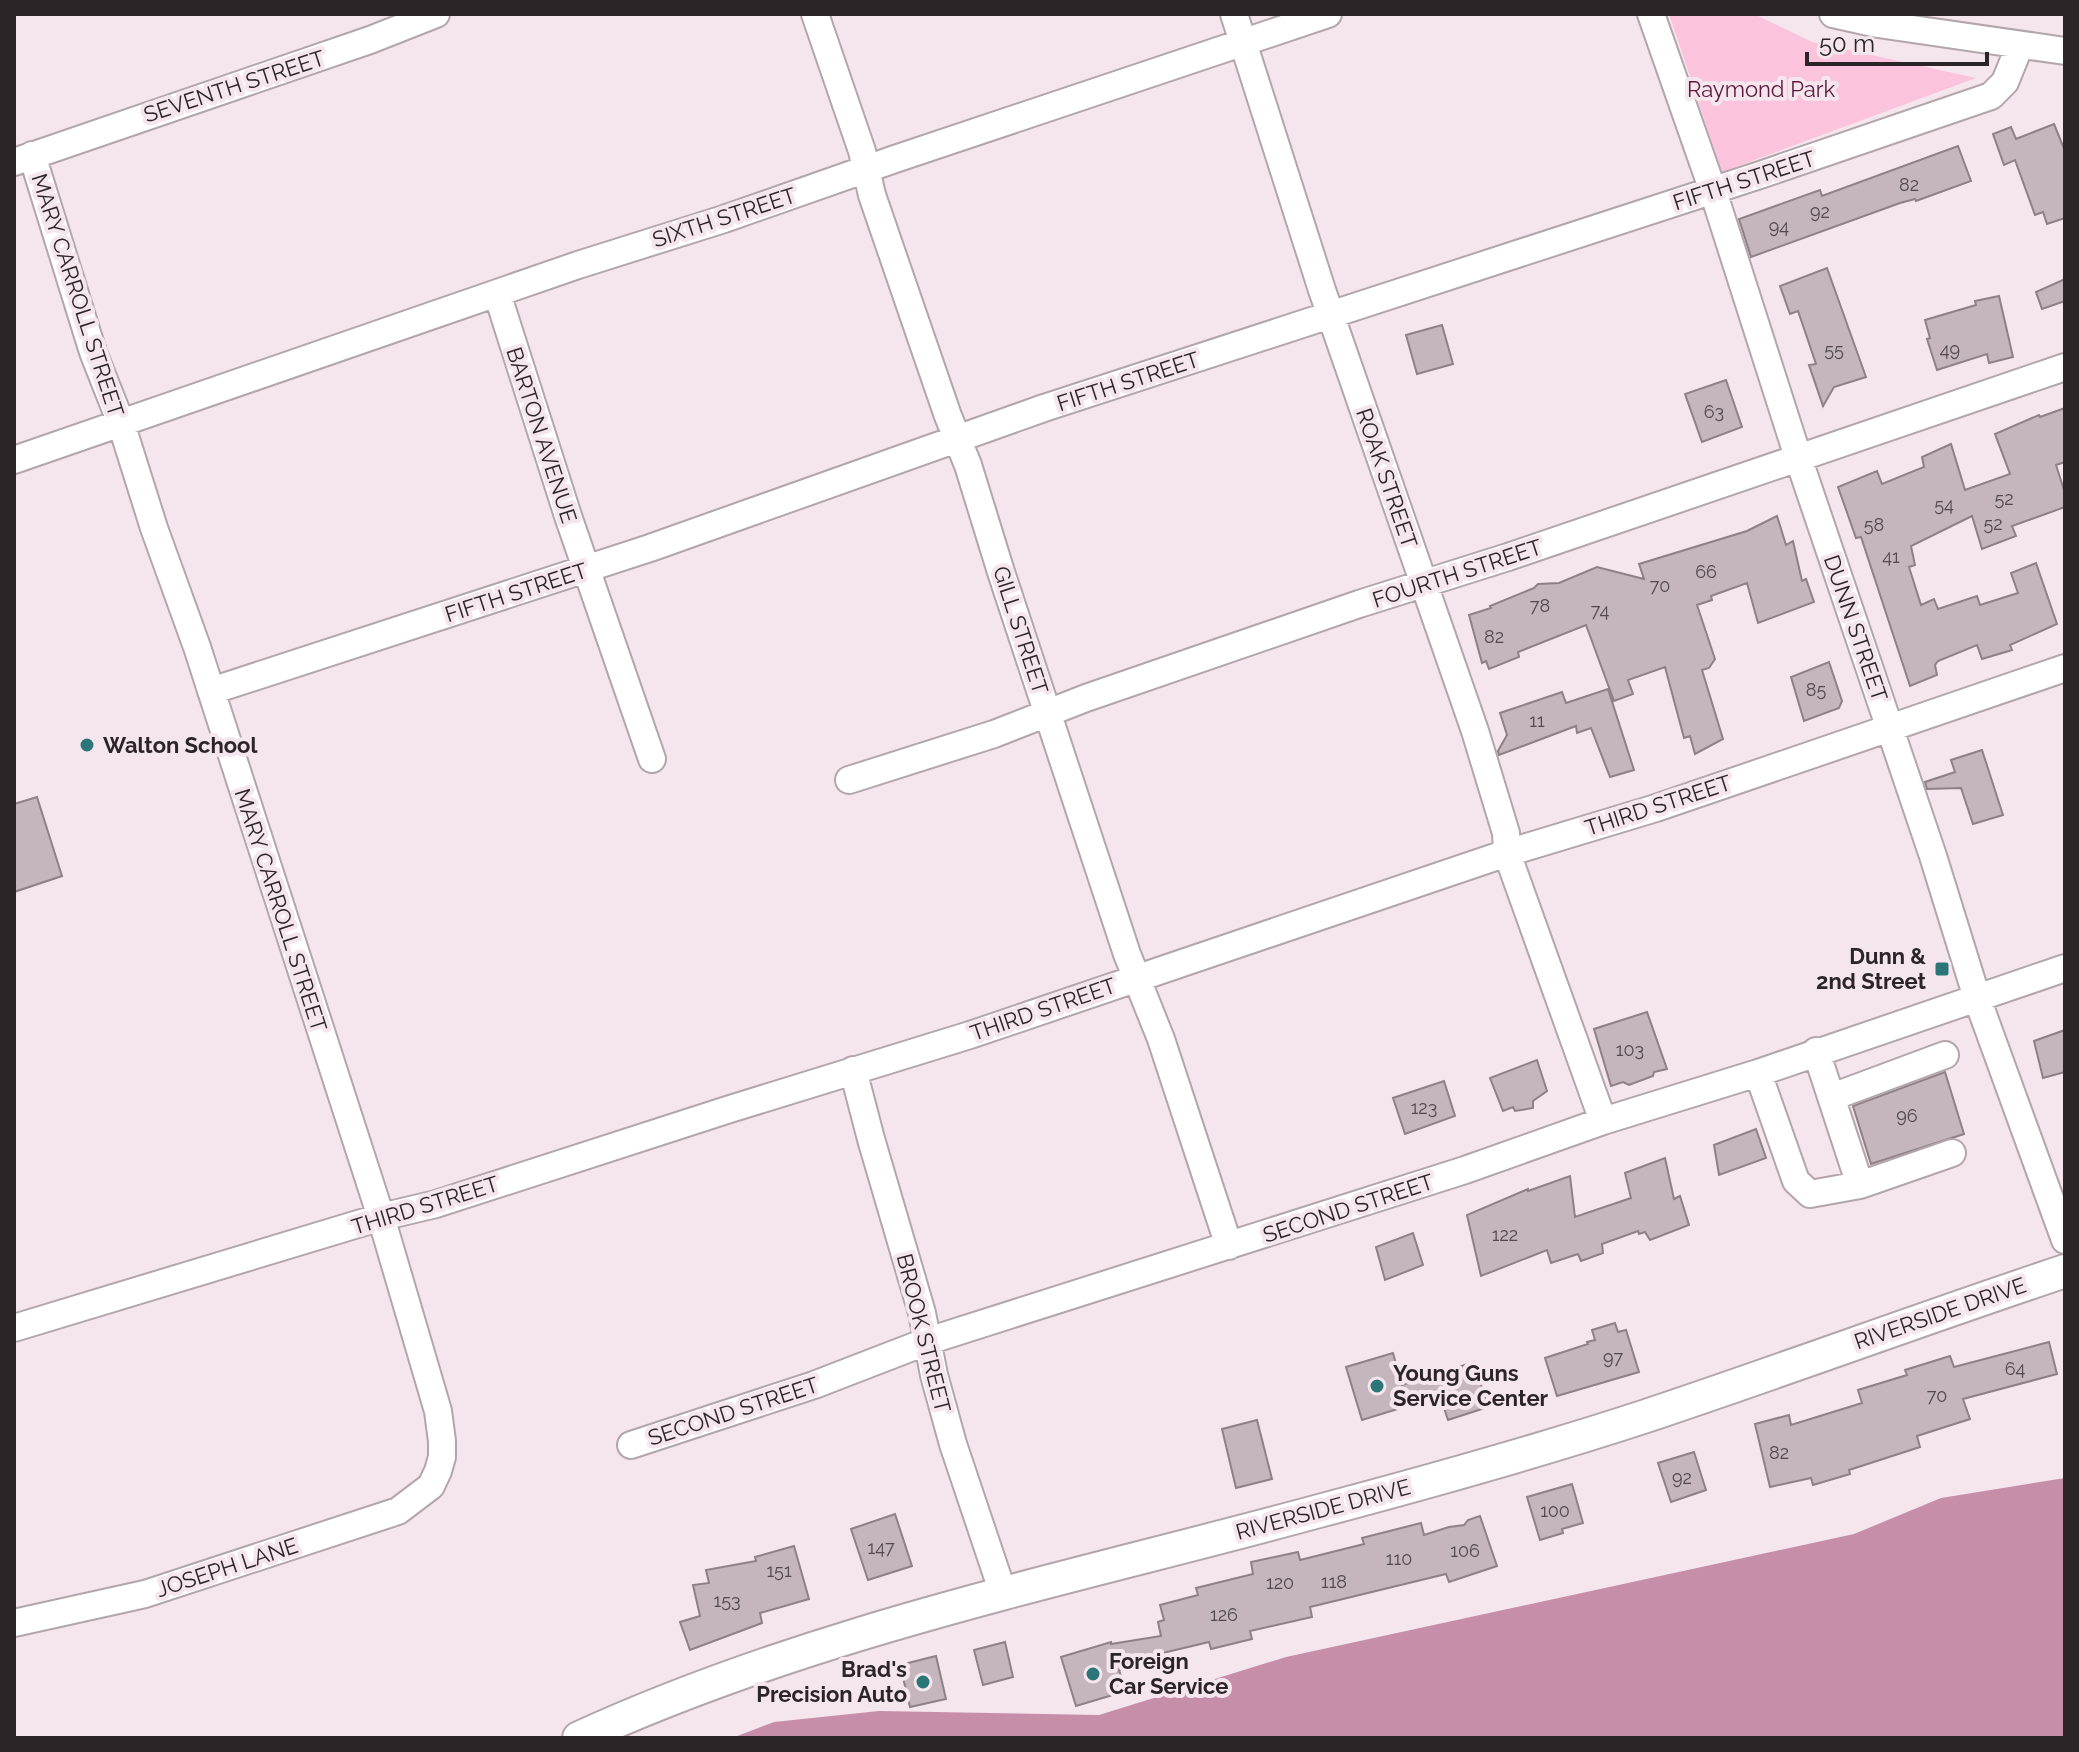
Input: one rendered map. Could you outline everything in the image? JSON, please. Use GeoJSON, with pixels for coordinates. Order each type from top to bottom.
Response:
{"type":"FeatureCollection","features":[{"type":"Feature","properties":{"kind":"main road","name":"RIVERSIDE DRIVE"},"geometry":{"type":"LineString","coordinates":[[579,1738],[635,1712],[750,1668],[1003,1593],[1533,1451],[1643,1417],[2065,1271]]}},
{"type":"Feature","properties":{"kind":"street","name":"SEVENTH STREET"},"geometry":{"type":"LineString","coordinates":[[23,158],[370,40],[436,14]]}},
{"type":"Feature","properties":{"kind":"street","name":"GILL STREET"},"geometry":{"type":"LineString","coordinates":[[815,14],[872,195],[968,465],[1127,954],[1161,1039],[1229,1246]]}},
{"type":"Feature","properties":{"kind":"street","name":"ROAK STREET"},"geometry":{"type":"LineString","coordinates":[[1234,14],[1331,315],[1475,731],[1506,833],[1507,853],[1603,1121]]}},
{"type":"Feature","properties":{"kind":"street","name":"SIXTH STREET"},"geometry":{"type":"LineString","coordinates":[[14,460],[497,293],[1328,14]]}},
{"type":"Feature","properties":{"kind":"street","name":"DUNN STREET"},"geometry":{"type":"LineString","coordinates":[[1651,14],[1713,191],[1977,998],[2065,1240]]}},
{"type":"Feature","properties":{"kind":"street"},"geometry":{"type":"LineString","coordinates":[[1833,14],[1878,24],[2065,51]]}},
{"type":"Feature","properties":{"kind":"street","name":"FIFTH STREET"},"geometry":{"type":"LineString","coordinates":[[211,691],[586,569],[957,439],[1713,191],[1991,96],[2005,82],[2020,45]]}},
{"type":"Feature","properties":{"kind":"street","name":"MARY CARROLL STREET"},"geometry":{"type":"LineString","coordinates":[[23,158],[121,423],[381,1217],[438,1411],[442,1457],[431,1486]]}},
{"type":"Feature","properties":{"kind":"street","name":"BARTON AVENUE"},"geometry":{"type":"LineString","coordinates":[[497,293],[586,569],[652,759]]}},
{"type":"Feature","properties":{"kind":"street","name":"FOURTH STREET"},"geometry":{"type":"LineString","coordinates":[[849,780],[994,734],[1100,693],[2065,367]]}},
{"type":"Feature","properties":{"kind":"street","name":"THIRD STREET"},"geometry":{"type":"LineString","coordinates":[[14,1328],[381,1217],[436,1204],[970,1035],[1507,853],[1656,808],[2065,668]]}},
{"type":"Feature","properties":{"kind":"street","name":"SECOND STREET"},"geometry":{"type":"LineString","coordinates":[[631,1445],[814,1385],[928,1341],[1465,1170],[1603,1121],[1758,1073],[2065,968]]}},
{"type":"Feature","properties":{"kind":"street"},"geometry":{"type":"LineString","coordinates":[[1816,1051],[1860,1185]]}},
{"type":"Feature","properties":{"kind":"street"},"geometry":{"type":"LineString","coordinates":[[1832,1097],[1945,1055]]}},
{"type":"Feature","properties":{"kind":"street","name":"BROOK STREET"},"geometry":{"type":"LineString","coordinates":[[853,1070],[928,1341],[953,1444],[1003,1593]]}},
{"type":"Feature","properties":{"kind":"street"},"geometry":{"type":"LineString","coordinates":[[1758,1073],[1796,1181],[1810,1194],[1860,1185],[1952,1153]]}},
{"type":"Feature","properties":{"kind":"street","name":"JOSEPH LANE"},"geometry":{"type":"LineString","coordinates":[[14,1623],[160,1590],[398,1511],[431,1486]]}},
{"type":"Feature","properties":{"kind":"green space","name":"Raymond Park"},"geometry":{"type":"Polygon","coordinates":[[[1669,14],[1754,14],[1812,42],[1976,78],[1722,172],[1669,14]]]}},
{"type":"Feature","properties":{"kind":"shaded area"},"geometry":{"type":"Polygon","coordinates":[[[2065,1478],[2065,1738],[732,1738],[774,1722],[879,1711],[1099,1715],[1286,1657],[1854,1534],[1941,1498],[2065,1478]]]}},
{"type":"Feature","properties":{"kind":"building"},"geometry":{"type":"Polygon","coordinates":[[[2054,124],[2065,151],[2065,218],[2047,224],[2043,212],[2035,215],[2015,160],[2004,165],[1993,134],[2011,127],[2016,139],[2054,124]]]}},
{"type":"Feature","properties":{"kind":"building"},"geometry":{"type":"Polygon","coordinates":[[[1958,146],[1971,181],[1751,257],[1739,219],[1820,190],[1822,196],[1958,146]]]}},
{"type":"Feature","properties":{"kind":"building"},"geometry":{"type":"Polygon","coordinates":[[[1827,268],[1866,377],[1834,387],[1823,406],[1809,365],[1816,364],[1798,311],[1790,314],[1780,286],[1827,268]]]}},
{"type":"Feature","properties":{"kind":"building"},"geometry":{"type":"Polygon","coordinates":[[[2065,279],[2065,301],[2042,309],[2036,292],[2065,279]]]}},
{"type":"Feature","properties":{"kind":"building"},"geometry":{"type":"Polygon","coordinates":[[[1999,296],[2013,357],[1989,363],[1987,354],[1937,370],[1927,339],[1930,338],[1925,320],[1976,305],[1975,301],[1999,296]]]}},
{"type":"Feature","properties":{"kind":"building"},"geometry":{"type":"Polygon","coordinates":[[[1442,325],[1453,364],[1417,374],[1406,335],[1442,325]]]}},
{"type":"Feature","properties":{"kind":"building"},"geometry":{"type":"Polygon","coordinates":[[[1726,380],[1742,427],[1702,442],[1685,394],[1726,380]]]}},
{"type":"Feature","properties":{"kind":"building"},"geometry":{"type":"Polygon","coordinates":[[[2065,408],[2065,462],[2056,465],[2065,493],[2065,507],[2012,526],[2016,536],[1982,549],[1972,516],[1911,546],[1915,565],[1909,567],[1921,605],[1934,599],[1938,609],[1977,596],[1980,605],[2018,593],[2011,573],[2036,563],[2057,624],[2010,645],[2012,650],[1982,659],[1977,645],[1938,661],[1935,665],[1937,675],[1910,686],[1861,537],[1856,538],[1838,487],[1877,471],[1882,484],[1924,467],[1922,457],[1951,444],[1965,490],[2010,474],[1995,434],[2039,415],[2065,408]]]}},
{"type":"Feature","properties":{"kind":"building"},"geometry":{"type":"Polygon","coordinates":[[[1777,516],[1786,545],[1793,541],[1802,581],[1806,579],[1814,602],[1758,623],[1747,583],[1711,596],[1712,600],[1697,605],[1715,659],[1709,668],[1702,670],[1723,739],[1695,754],[1690,736],[1684,738],[1665,667],[1628,680],[1633,694],[1614,701],[1586,625],[1518,652],[1519,657],[1489,669],[1486,661],[1482,663],[1469,615],[1491,608],[1538,584],[1559,583],[1597,567],[1644,579],[1639,564],[1747,531],[1777,516]]]}},
{"type":"Feature","properties":{"kind":"building"},"geometry":{"type":"Polygon","coordinates":[[[1829,662],[1842,701],[1839,708],[1804,721],[1791,677],[1829,662]]]}},
{"type":"Feature","properties":{"kind":"building"},"geometry":{"type":"Polygon","coordinates":[[[1608,689],[1634,770],[1610,777],[1591,728],[1577,733],[1576,726],[1499,755],[1498,751],[1507,735],[1500,713],[1562,692],[1566,703],[1608,689]]]}},
{"type":"Feature","properties":{"kind":"building"},"geometry":{"type":"Polygon","coordinates":[[[1982,750],[2003,815],[1973,824],[1961,788],[1927,789],[1925,782],[1955,772],[1951,760],[1982,750]]]}},
{"type":"Feature","properties":{"kind":"building"},"geometry":{"type":"Polygon","coordinates":[[[37,797],[62,876],[14,892],[14,804],[37,797]]]}},
{"type":"Feature","properties":{"kind":"building"},"geometry":{"type":"Polygon","coordinates":[[[1647,1012],[1667,1069],[1629,1085],[1623,1082],[1611,1086],[1594,1029],[1647,1012]]]}},
{"type":"Feature","properties":{"kind":"building"},"geometry":{"type":"Polygon","coordinates":[[[2065,1030],[2065,1072],[2043,1078],[2034,1041],[2065,1030]]]}},
{"type":"Feature","properties":{"kind":"building"},"geometry":{"type":"Polygon","coordinates":[[[1537,1060],[1547,1091],[1533,1101],[1533,1108],[1515,1111],[1513,1107],[1503,1111],[1490,1078],[1537,1060]]]}},
{"type":"Feature","properties":{"kind":"building"},"geometry":{"type":"Polygon","coordinates":[[[1945,1072],[1964,1134],[1871,1164],[1853,1106],[1945,1072]]]}},
{"type":"Feature","properties":{"kind":"building"},"geometry":{"type":"Polygon","coordinates":[[[1444,1081],[1455,1116],[1405,1134],[1393,1098],[1444,1081]]]}},
{"type":"Feature","properties":{"kind":"building"},"geometry":{"type":"Polygon","coordinates":[[[1756,1129],[1766,1158],[1719,1175],[1714,1145],[1756,1129]]]}},
{"type":"Feature","properties":{"kind":"building"},"geometry":{"type":"Polygon","coordinates":[[[1665,1158],[1674,1199],[1680,1196],[1689,1225],[1650,1240],[1645,1232],[1639,1234],[1638,1231],[1602,1244],[1603,1253],[1581,1261],[1578,1254],[1551,1263],[1547,1250],[1481,1276],[1467,1215],[1528,1189],[1570,1176],[1575,1217],[1631,1198],[1625,1173],[1665,1158]]]}},
{"type":"Feature","properties":{"kind":"building"},"geometry":{"type":"Polygon","coordinates":[[[1413,1233],[1423,1265],[1385,1280],[1376,1247],[1413,1233]]]}},
{"type":"Feature","properties":{"kind":"building"},"geometry":{"type":"Polygon","coordinates":[[[1615,1323],[1618,1332],[1626,1330],[1639,1372],[1557,1396],[1545,1358],[1588,1344],[1595,1340],[1592,1330],[1615,1323]]]}},
{"type":"Feature","properties":{"kind":"building"},"geometry":{"type":"Polygon","coordinates":[[[2049,1342],[2057,1374],[1963,1399],[1970,1419],[1917,1436],[1920,1447],[1813,1485],[1811,1478],[1770,1487],[1755,1424],[1789,1415],[1791,1425],[1862,1403],[1858,1390],[1907,1375],[1905,1370],[1950,1356],[1954,1367],[2049,1342]]]}},
{"type":"Feature","properties":{"kind":"building"},"geometry":{"type":"Polygon","coordinates":[[[1393,1353],[1402,1385],[1474,1362],[1488,1407],[1448,1420],[1440,1396],[1362,1420],[1346,1367],[1393,1353]]]}},
{"type":"Feature","properties":{"kind":"building"},"geometry":{"type":"Polygon","coordinates":[[[1257,1420],[1272,1479],[1236,1488],[1222,1429],[1257,1420]]]}},
{"type":"Feature","properties":{"kind":"building"},"geometry":{"type":"Polygon","coordinates":[[[1694,1452],[1706,1490],[1671,1502],[1658,1463],[1694,1452]]]}},
{"type":"Feature","properties":{"kind":"building"},"geometry":{"type":"Polygon","coordinates":[[[1572,1484],[1583,1523],[1540,1540],[1527,1497],[1572,1484]]]}},
{"type":"Feature","properties":{"kind":"building"},"geometry":{"type":"Polygon","coordinates":[[[895,1514],[912,1566],[868,1580],[851,1529],[895,1514]]]}},
{"type":"Feature","properties":{"kind":"building"},"geometry":{"type":"Polygon","coordinates":[[[1480,1516],[1497,1566],[1449,1582],[1446,1574],[1310,1607],[1312,1617],[1250,1631],[1252,1639],[1211,1649],[1209,1642],[1146,1657],[1148,1667],[1119,1670],[1126,1691],[1076,1706],[1061,1657],[1111,1642],[1161,1636],[1158,1622],[1164,1620],[1160,1605],[1198,1595],[1196,1588],[1253,1574],[1251,1562],[1298,1552],[1300,1560],[1364,1544],[1362,1538],[1421,1523],[1424,1535],[1464,1525],[1480,1516]]]}},
{"type":"Feature","properties":{"kind":"building"},"geometry":{"type":"Polygon","coordinates":[[[794,1546],[809,1599],[760,1613],[762,1623],[690,1650],[680,1622],[700,1616],[693,1585],[709,1583],[706,1570],[756,1561],[755,1557],[794,1546]]]}},
{"type":"Feature","properties":{"kind":"building"},"geometry":{"type":"Polygon","coordinates":[[[1005,1642],[1013,1677],[983,1685],[974,1650],[1005,1642]]]}},
{"type":"Feature","properties":{"kind":"building","name":"Brad's Precision Auto"},"geometry":{"type":"Polygon","coordinates":[[[936,1656],[946,1699],[910,1707],[900,1665],[936,1656]]]}},
{"type":"Feature","properties":{"kind":"place","name":"Walton School"},"geometry":{"type":"Point","coordinates":[87,745]}},
{"type":"Feature","properties":{"kind":"place","name":"Dunn & 2nd Street"},"geometry":{"type":"Point","coordinates":[1942,969]}},
{"type":"Feature","properties":{"kind":"place","name":"Young Guns Service Center"},"geometry":{"type":"Point","coordinates":[1377,1386]}},
{"type":"Feature","properties":{"kind":"place","name":"Foreign Car Service"},"geometry":{"type":"Point","coordinates":[1093,1674]}},
{"type":"Feature","properties":{"kind":"place","name":"Brad's Precision Auto"},"geometry":{"type":"Point","coordinates":[923,1682]}}]}
